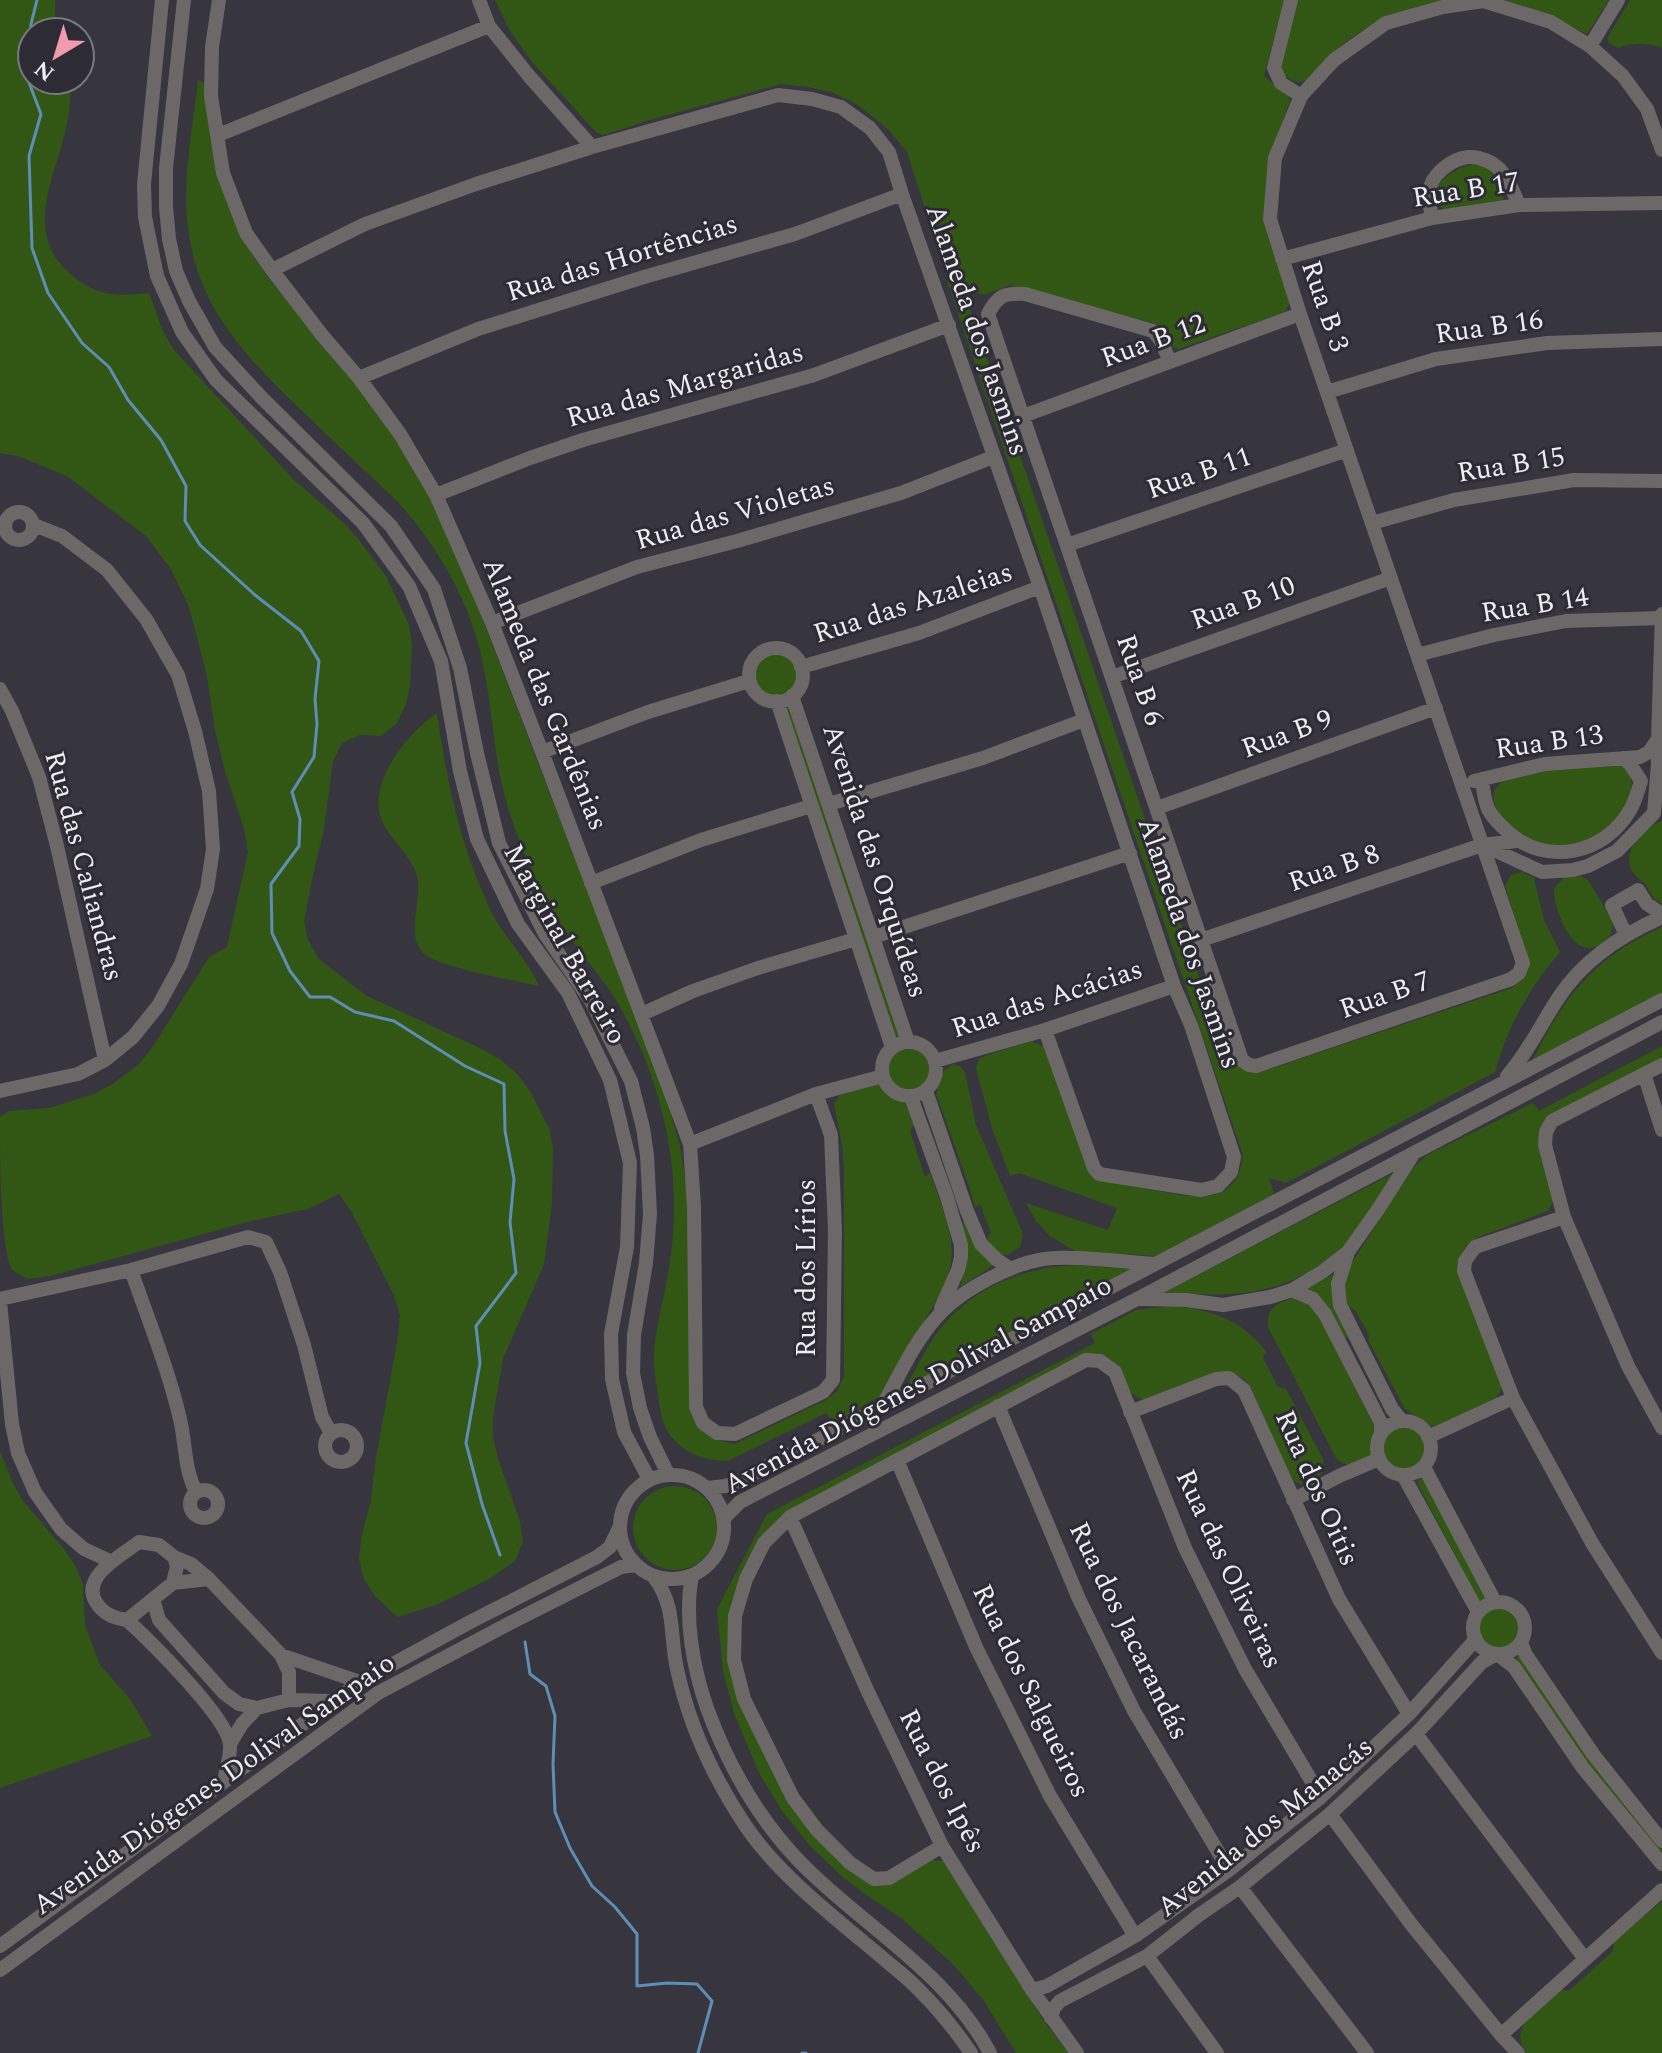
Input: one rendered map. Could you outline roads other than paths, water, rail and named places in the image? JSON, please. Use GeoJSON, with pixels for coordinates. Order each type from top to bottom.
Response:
{"type":"FeatureCollection","features":[{"type":"Feature","properties":{"kind":"street","name":"Marginal Barreiro"},"geometry":{"type":"LineString","coordinates":[[162,0],[144,184],[145,217],[157,276],[182,332],[216,380],[363,523],[400,573],[409,586],[441,661],[460,771],[477,839],[518,924],[568,993],[610,1080],[630,1163],[627,1247],[611,1334],[612,1379],[624,1432],[649,1479]]}},
{"type":"Feature","properties":{"kind":"street","name":"Marginal Barreiro"},"geometry":{"type":"LineString","coordinates":[[184,0],[166,168],[169,239],[176,271],[215,347],[391,526],[434,589],[460,668],[499,843],[545,934],[591,1001],[631,1081],[647,1155],[650,1214],[646,1263],[634,1335],[633,1373],[650,1437],[668,1474]]}},
{"type":"Feature","properties":{"kind":"street","name":"Alameda das Gardênias"},"geometry":{"type":"LineString","coordinates":[[219,0],[212,47],[211,96],[223,173],[246,233],[400,434],[436,495],[492,623],[690,1144],[694,1207],[696,1407],[703,1423],[717,1433],[735,1434]]}},
{"type":"Feature","properties":{"kind":"street"},"geometry":{"type":"LineString","coordinates":[[479,0],[489,26],[592,147]]}},
{"type":"Feature","properties":{"kind":"street"},"geometry":{"type":"LineString","coordinates":[[1291,0],[1274,68],[1281,83],[1301,96]]}},
{"type":"Feature","properties":{"kind":"street"},"geometry":{"type":"LineString","coordinates":[[1590,46],[1618,0]]}},
{"type":"Feature","properties":{"kind":"street","name":"Rua B 3"},"geometry":{"type":"LineString","coordinates":[[1523,963],[1282,259],[1270,219],[1275,158],[1301,96],[1334,60],[1386,23],[1443,7],[1483,1],[1551,22],[1590,46],[1623,76],[1647,109],[1662,150]]}},
{"type":"Feature","properties":{"kind":"street"},"geometry":{"type":"LineString","coordinates":[[218,135],[489,26]]}},
{"type":"Feature","properties":{"kind":"street","name":"Alameda dos Jasmins"},"geometry":{"type":"LineString","coordinates":[[272,270],[365,224],[476,184],[592,147],[778,95],[812,99],[841,107],[870,128],[889,152],[1040,587],[1174,986],[1191,1025],[1234,1157],[1231,1172],[1218,1186],[1201,1190],[1099,1174],[1094,1168],[1045,1030]]}},
{"type":"Feature","properties":{"kind":"street"},"geometry":{"type":"LineString","coordinates":[[1432,218],[1429,192],[1434,179],[1444,168],[1470,157],[1487,160],[1500,169],[1519,205]]}},
{"type":"Feature","properties":{"kind":"street","name":"Rua das Hortências"},"geometry":{"type":"LineString","coordinates":[[359,378],[478,329],[795,234],[902,194]]}},
{"type":"Feature","properties":{"kind":"street","name":"Rua B 17"},"geometry":{"type":"LineString","coordinates":[[1282,259],[1432,218],[1519,205],[1662,203]]}},
{"type":"Feature","properties":{"kind":"street","name":"Rua B 6"},"geometry":{"type":"LineString","coordinates":[[1170,362],[1153,331],[1025,294],[1006,293],[994,302],[988,314],[1242,1060],[1256,1066]]}},
{"type":"Feature","properties":{"kind":"street","name":"Rua B 12"},"geometry":{"type":"LineString","coordinates":[[1023,416],[1300,314]]}},
{"type":"Feature","properties":{"kind":"street","name":"Rua das Margaridas"},"geometry":{"type":"LineString","coordinates":[[436,495],[583,440],[814,375],[949,325]]}},
{"type":"Feature","properties":{"kind":"street","name":"Rua B 16"},"geometry":{"type":"LineString","coordinates":[[1327,392],[1436,359],[1547,343],[1662,339]]}},
{"type":"Feature","properties":{"kind":"street","name":"Rua B 11"},"geometry":{"type":"LineString","coordinates":[[1067,545],[1347,450]]}},
{"type":"Feature","properties":{"kind":"street","name":"Rua das Violetas"},"geometry":{"type":"LineString","coordinates":[[492,623],[637,567],[901,493],[993,457]]}},
{"type":"Feature","properties":{"kind":"street","name":"Rua B 15"},"geometry":{"type":"LineString","coordinates":[[1372,523],[1454,500],[1574,480],[1662,481]]}},
{"type":"Feature","properties":{"kind":"street"},"geometry":{"type":"LineString","coordinates":[[0,1091],[78,1074],[105,1060],[133,1037],[158,1006],[181,964],[207,889],[213,849],[209,791],[178,675],[146,619],[107,570],[62,536],[34,525]]}},
{"type":"Feature","properties":{"kind":"street","name":"Rua B 10"},"geometry":{"type":"LineString","coordinates":[[1112,677],[1391,578]]}},
{"type":"Feature","properties":{"kind":"street","name":"Rua das Azaleias"},"geometry":{"type":"LineString","coordinates":[[801,667],[919,633],[1040,587]]}},
{"type":"Feature","properties":{"kind":"street"},"geometry":{"type":"LineString","coordinates":[[1482,845],[1542,872],[1573,870],[1617,851],[1658,813],[1662,616]]}},
{"type":"Feature","properties":{"kind":"street","name":"Rua B 14"},"geometry":{"type":"LineString","coordinates":[[1417,655],[1566,621],[1662,616]]}},
{"type":"Feature","properties":{"kind":"street"},"geometry":{"type":"LineString","coordinates":[[768,649],[784,649],[792,653],[801,667],[801,683],[792,696],[777,701],[759,696],[749,681],[750,665],[760,652],[768,649]]}},
{"type":"Feature","properties":{"kind":"street"},"geometry":{"type":"LineString","coordinates":[[542,752],[648,712],[749,681]]}},
{"type":"Feature","properties":{"kind":"street","name":"Rua das Caliandras"},"geometry":{"type":"LineString","coordinates":[[0,689],[39,777],[105,1060]]}},
{"type":"Feature","properties":{"kind":"street","name":"Avenida das Orquídeas"},"geometry":{"type":"LineString","coordinates":[[792,696],[908,1042]]}},
{"type":"Feature","properties":{"kind":"street","name":"Avenida das Orquídeas"},"geometry":{"type":"LineString","coordinates":[[777,701],[892,1047]]}},
{"type":"Feature","properties":{"kind":"street","name":"Rua B 9"},"geometry":{"type":"LineString","coordinates":[[1157,808],[1436,708]]}},
{"type":"Feature","properties":{"kind":"street"},"geometry":{"type":"LineString","coordinates":[[829,804],[983,758],[1084,720]]}},
{"type":"Feature","properties":{"kind":"street","name":"Rua B 13"},"geometry":{"type":"LineString","coordinates":[[1462,785],[1545,764],[1645,754],[1658,739]]}},
{"type":"Feature","properties":{"kind":"street","name":"Rua B 13"},"geometry":{"type":"LineString","coordinates":[[1482,779],[1489,811],[1517,841],[1539,850],[1579,851],[1612,832],[1630,810],[1641,781],[1623,758]]}},
{"type":"Feature","properties":{"kind":"street"},"geometry":{"type":"LineString","coordinates":[[591,883],[701,840],[811,806]]}},
{"type":"Feature","properties":{"kind":"street","name":"Rua B 13"},"geometry":{"type":"LineString","coordinates":[[1482,845],[1517,841]]}},
{"type":"Feature","properties":{"kind":"street","name":"Rua B 8"},"geometry":{"type":"LineString","coordinates":[[1201,940],[1482,845]]}},
{"type":"Feature","properties":{"kind":"street"},"geometry":{"type":"LineString","coordinates":[[873,937],[1130,853]]}},
{"type":"Feature","properties":{"kind":"street"},"geometry":{"type":"LineString","coordinates":[[1626,935],[1612,905],[1638,890],[1647,904],[1662,915]]}},
{"type":"Feature","properties":{"kind":"street","name":"Avenida Diógenes Dolival Sampaio"},"geometry":{"type":"LineString","coordinates":[[1499,1085],[1518,1064],[1559,997],[1586,964],[1626,935],[1662,915]]}},
{"type":"Feature","properties":{"kind":"street"},"geometry":{"type":"LineString","coordinates":[[642,1014],[693,991],[758,968],[856,939]]}},
{"type":"Feature","properties":{"kind":"street","name":"Rua B 7"},"geometry":{"type":"LineString","coordinates":[[1256,1066],[1511,979],[1519,973],[1523,963]]}},
{"type":"Feature","properties":{"kind":"street","name":"Rua das Acácias"},"geometry":{"type":"LineString","coordinates":[[935,1061],[1045,1030],[1174,986]]}},
{"type":"Feature","properties":{"kind":"street","name":"Avenida Diógenes Dolival Sampaio"},"geometry":{"type":"LineString","coordinates":[[707,1488],[735,1483],[1662,1000]]}},
{"type":"Feature","properties":{"kind":"street","name":"Avenida Diógenes Dolival Sampaio"},"geometry":{"type":"LineString","coordinates":[[724,1518],[740,1502],[1137,1299],[1662,1022]]}},
{"type":"Feature","properties":{"kind":"street"},"geometry":{"type":"LineString","coordinates":[[908,1042],[925,1047],[935,1061],[935,1077],[926,1091],[911,1097],[893,1091],[883,1076],[883,1060],[892,1047],[908,1042]]}},
{"type":"Feature","properties":{"kind":"street"},"geometry":{"type":"LineString","coordinates":[[1662,1065],[1552,1121],[1546,1132],[1545,1145],[1564,1217],[1628,1366],[1662,1428]]}},
{"type":"Feature","properties":{"kind":"street"},"geometry":{"type":"LineString","coordinates":[[1644,1074],[1662,1130]]}},
{"type":"Feature","properties":{"kind":"street"},"geometry":{"type":"LineString","coordinates":[[690,1144],[816,1094],[883,1076]]}},
{"type":"Feature","properties":{"kind":"street"},"geometry":{"type":"LineString","coordinates":[[926,1091],[981,1244],[1009,1268]]}},
{"type":"Feature","properties":{"kind":"street","name":"Rua dos Lírios"},"geometry":{"type":"LineString","coordinates":[[735,1434],[823,1392],[833,1380],[835,1231],[831,1135],[816,1094]]}},
{"type":"Feature","properties":{"kind":"street"},"geometry":{"type":"LineString","coordinates":[[911,1097],[961,1245],[961,1257],[937,1317]]}},
{"type":"Feature","properties":{"kind":"street","name":"Avenida Diógenes Dolival Sampaio"},"geometry":{"type":"LineString","coordinates":[[1137,1299],[1186,1300],[1223,1305],[1292,1290],[1348,1252],[1414,1152]]}},
{"type":"Feature","properties":{"kind":"street"},"geometry":{"type":"LineString","coordinates":[[933,1160],[948,1155]]}},
{"type":"Feature","properties":{"kind":"street"},"geometry":{"type":"LineString","coordinates":[[952,1217],[967,1211]]}},
{"type":"Feature","properties":{"kind":"street"},"geometry":{"type":"LineString","coordinates":[[1564,1217],[1475,1247],[1465,1261],[1464,1271],[1513,1398],[1592,1543],[1662,1653]]}},
{"type":"Feature","properties":{"kind":"street"},"geometry":{"type":"LineString","coordinates":[[112,1562],[84,1549],[61,1529],[35,1492],[18,1453],[12,1424],[0,1301],[131,1270],[248,1237],[266,1242],[280,1272],[304,1345],[322,1417],[331,1433]]}},
{"type":"Feature","properties":{"kind":"street"},"geometry":{"type":"LineString","coordinates":[[1348,1252],[1338,1284],[1340,1305],[1392,1409],[1402,1421]]}},
{"type":"Feature","properties":{"kind":"street","name":"Avenida Diógenes Dolival Sampaio"},"geometry":{"type":"LineString","coordinates":[[884,1404],[937,1317],[957,1299],[1009,1268],[1054,1258],[1155,1264]]}},
{"type":"Feature","properties":{"kind":"street"},"geometry":{"type":"LineString","coordinates":[[131,1270],[169,1381],[181,1422],[188,1477],[196,1492]]}},
{"type":"Feature","properties":{"kind":"street"},"geometry":{"type":"LineString","coordinates":[[1292,1290],[1319,1304],[1381,1423],[1381,1433]]}},
{"type":"Feature","properties":{"kind":"street"},"geometry":{"type":"LineString","coordinates":[[1340,1343],[1349,1343],[1357,1337]]}},
{"type":"Feature","properties":{"kind":"street","name":"Rua das Oliveiras"},"geometry":{"type":"LineString","coordinates":[[998,1406],[1086,1360],[1100,1361],[1115,1372],[1185,1548],[1245,1669],[1321,1797]]}},
{"type":"Feature","properties":{"kind":"street"},"geometry":{"type":"LineString","coordinates":[[1362,1384],[1377,1377]]}},
{"type":"Feature","properties":{"kind":"street","name":"Rua dos Oitis"},"geometry":{"type":"LineString","coordinates":[[1130,1412],[1216,1379],[1229,1378],[1244,1390],[1339,1599],[1409,1714]]}},
{"type":"Feature","properties":{"kind":"street"},"geometry":{"type":"LineString","coordinates":[[1428,1437],[1513,1398]]}},
{"type":"Feature","properties":{"kind":"street"},"geometry":{"type":"LineString","coordinates":[[942,1846],[889,1878],[874,1879],[850,1863],[817,1830],[793,1798],[744,1699],[734,1660],[735,1616],[746,1579],[764,1543],[790,1517],[998,1406]]}},
{"type":"Feature","properties":{"kind":"street","name":"Rua dos Jacarandás"},"geometry":{"type":"LineString","coordinates":[[998,1406],[1079,1599],[1134,1711],[1229,1870]]}},
{"type":"Feature","properties":{"kind":"street"},"geometry":{"type":"LineString","coordinates":[[1402,1421],[1417,1425],[1428,1437],[1430,1452],[1424,1467],[1418,1472],[1403,1475],[1389,1471],[1379,1459],[1377,1450],[1381,1433],[1402,1421]]}},
{"type":"Feature","properties":{"kind":"street"},"geometry":{"type":"LineString","coordinates":[[1293,1500],[1379,1459]]}},
{"type":"Feature","properties":{"kind":"street","name":"Rua dos Salgueiros"},"geometry":{"type":"LineString","coordinates":[[897,1460],[976,1647],[1044,1783],[1135,1936]]}},
{"type":"Feature","properties":{"kind":"street"},"geometry":{"type":"LineString","coordinates":[[1424,1467],[1495,1602]]}},
{"type":"Feature","properties":{"kind":"street"},"geometry":{"type":"LineString","coordinates":[[668,1474],[696,1480],[707,1488],[718,1502],[724,1518],[720,1549],[712,1562],[692,1576],[670,1580],[654,1577],[635,1565],[621,1542],[619,1528],[621,1513],[636,1488],[649,1479],[668,1474]]}},
{"type":"Feature","properties":{"kind":"street"},"geometry":{"type":"LineString","coordinates":[[1403,1475],[1478,1612]]}},
{"type":"Feature","properties":{"kind":"street","name":"Rua dos Ipês"},"geometry":{"type":"LineString","coordinates":[[790,1517],[869,1694],[942,1846],[1032,1990],[1077,2053]]}},
{"type":"Feature","properties":{"kind":"street","name":"Avenida Diógenes Dolival Sampaio"},"geometry":{"type":"LineString","coordinates":[[0,1946],[360,1682],[597,1557],[610,1547],[619,1528]]}},
{"type":"Feature","properties":{"kind":"street"},"geometry":{"type":"LineString","coordinates":[[230,1744],[222,1722],[151,1641],[127,1620],[113,1618],[100,1610],[92,1596],[92,1584],[112,1562],[139,1542],[159,1545],[174,1557],[191,1564],[281,1655],[289,1672],[289,1700]]}},
{"type":"Feature","properties":{"kind":"street"},"geometry":{"type":"LineString","coordinates":[[84,1549],[97,1576]]}},
{"type":"Feature","properties":{"kind":"street"},"geometry":{"type":"LineString","coordinates":[[173,1583],[177,1566],[174,1557]]}},
{"type":"Feature","properties":{"kind":"street","name":"Avenida Diógenes Dolival Sampaio"},"geometry":{"type":"LineString","coordinates":[[0,1970],[378,1693],[621,1567],[635,1565]]}},
{"type":"Feature","properties":{"kind":"street"},"geometry":{"type":"LineString","coordinates":[[692,1576],[688,1611],[699,1684],[721,1745],[766,1822],[805,1867],[942,1986],[980,2033],[990,2053]]}},
{"type":"Feature","properties":{"kind":"street"},"geometry":{"type":"LineString","coordinates":[[654,1577],[668,1599],[677,1668],[695,1733],[716,1777],[746,1827],[821,1906],[920,1990],[950,2023],[971,2053]]}},
{"type":"Feature","properties":{"kind":"street"},"geometry":{"type":"LineString","coordinates":[[127,1620],[173,1583],[209,1579]]}},
{"type":"Feature","properties":{"kind":"street"},"geometry":{"type":"LineString","coordinates":[[153,1599],[159,1620],[224,1693],[239,1704],[257,1708],[289,1700],[332,1701]]}},
{"type":"Feature","properties":{"kind":"street"},"geometry":{"type":"LineString","coordinates":[[1662,1841],[1593,1754],[1526,1655],[1521,1643],[1525,1626],[1519,1610],[1512,1605],[1488,1604],[1478,1612],[1473,1625],[1476,1639],[1481,1646],[1514,1667],[1583,1768],[1662,1864]]}},
{"type":"Feature","properties":{"kind":"street","name":"Avenida dos Manacás"},"geometry":{"type":"LineString","coordinates":[[1032,1990],[1047,1986],[1135,1936],[1229,1870],[1321,1797],[1409,1714],[1476,1639]]}},
{"type":"Feature","properties":{"kind":"street"},"geometry":{"type":"LineString","coordinates":[[1497,1654],[1510,1652],[1521,1643]]}},
{"type":"Feature","properties":{"kind":"street","name":"Avenida dos Manacás"},"geometry":{"type":"LineString","coordinates":[[1051,2018],[1060,2001],[1147,1956],[1240,1887],[1330,1814],[1416,1734],[1482,1662],[1497,1654]]}},
{"type":"Feature","properties":{"kind":"street"},"geometry":{"type":"LineString","coordinates":[[281,1655],[360,1682]]}},
{"type":"Feature","properties":{"kind":"street"},"geometry":{"type":"LineString","coordinates":[[197,1693],[212,1679]]}},
{"type":"Feature","properties":{"kind":"street"},"geometry":{"type":"LineString","coordinates":[[224,1781],[230,1744],[242,1724],[257,1708]]}},
{"type":"Feature","properties":{"kind":"street"},"geometry":{"type":"LineString","coordinates":[[1416,1734],[1585,1959]]}},
{"type":"Feature","properties":{"kind":"street"},"geometry":{"type":"LineString","coordinates":[[1366,1754],[1369,1764],[1379,1769]]}},
{"type":"Feature","properties":{"kind":"street"},"geometry":{"type":"LineString","coordinates":[[1330,1814],[1411,1924],[1518,2053]]}},
{"type":"Feature","properties":{"kind":"street"},"geometry":{"type":"LineString","coordinates":[[1275,1833],[1283,1839],[1286,1849]]}},
{"type":"Feature","properties":{"kind":"street"},"geometry":{"type":"LineString","coordinates":[[1240,1887],[1367,2053]]}},
{"type":"Feature","properties":{"kind":"street"},"geometry":{"type":"LineString","coordinates":[[1501,2035],[1662,1890]]}},
{"type":"Feature","properties":{"kind":"street"},"geometry":{"type":"LineString","coordinates":[[1186,1900],[1189,1910],[1199,1915]]}},
{"type":"Feature","properties":{"kind":"street"},"geometry":{"type":"LineString","coordinates":[[1147,1956],[1217,2053]]}},
{"type":"Feature","properties":{"kind":"waterway"},"geometry":{"type":"LineString","coordinates":[[37,0],[31,24],[28,80],[41,114],[29,156],[32,248],[48,293],[82,343],[109,367],[128,400],[161,440],[186,486],[185,521],[200,545],[255,595],[301,631],[319,661],[314,757],[292,792],[300,819],[299,846],[271,884],[272,933],[290,971],[310,997],[330,997],[355,1012],[394,1021],[465,1066],[504,1084],[505,1131],[514,1179],[510,1222],[516,1273],[476,1326],[480,1363],[466,1443],[482,1504],[500,1555]]}},
{"type":"Feature","properties":{"kind":"waterway"},"geometry":{"type":"LineString","coordinates":[[525,1642],[530,1674],[546,1686],[555,1716],[555,1812],[570,1848],[592,1886],[615,1907],[637,1934],[637,1986],[697,1984],[712,2001],[698,2053]]}}]}
